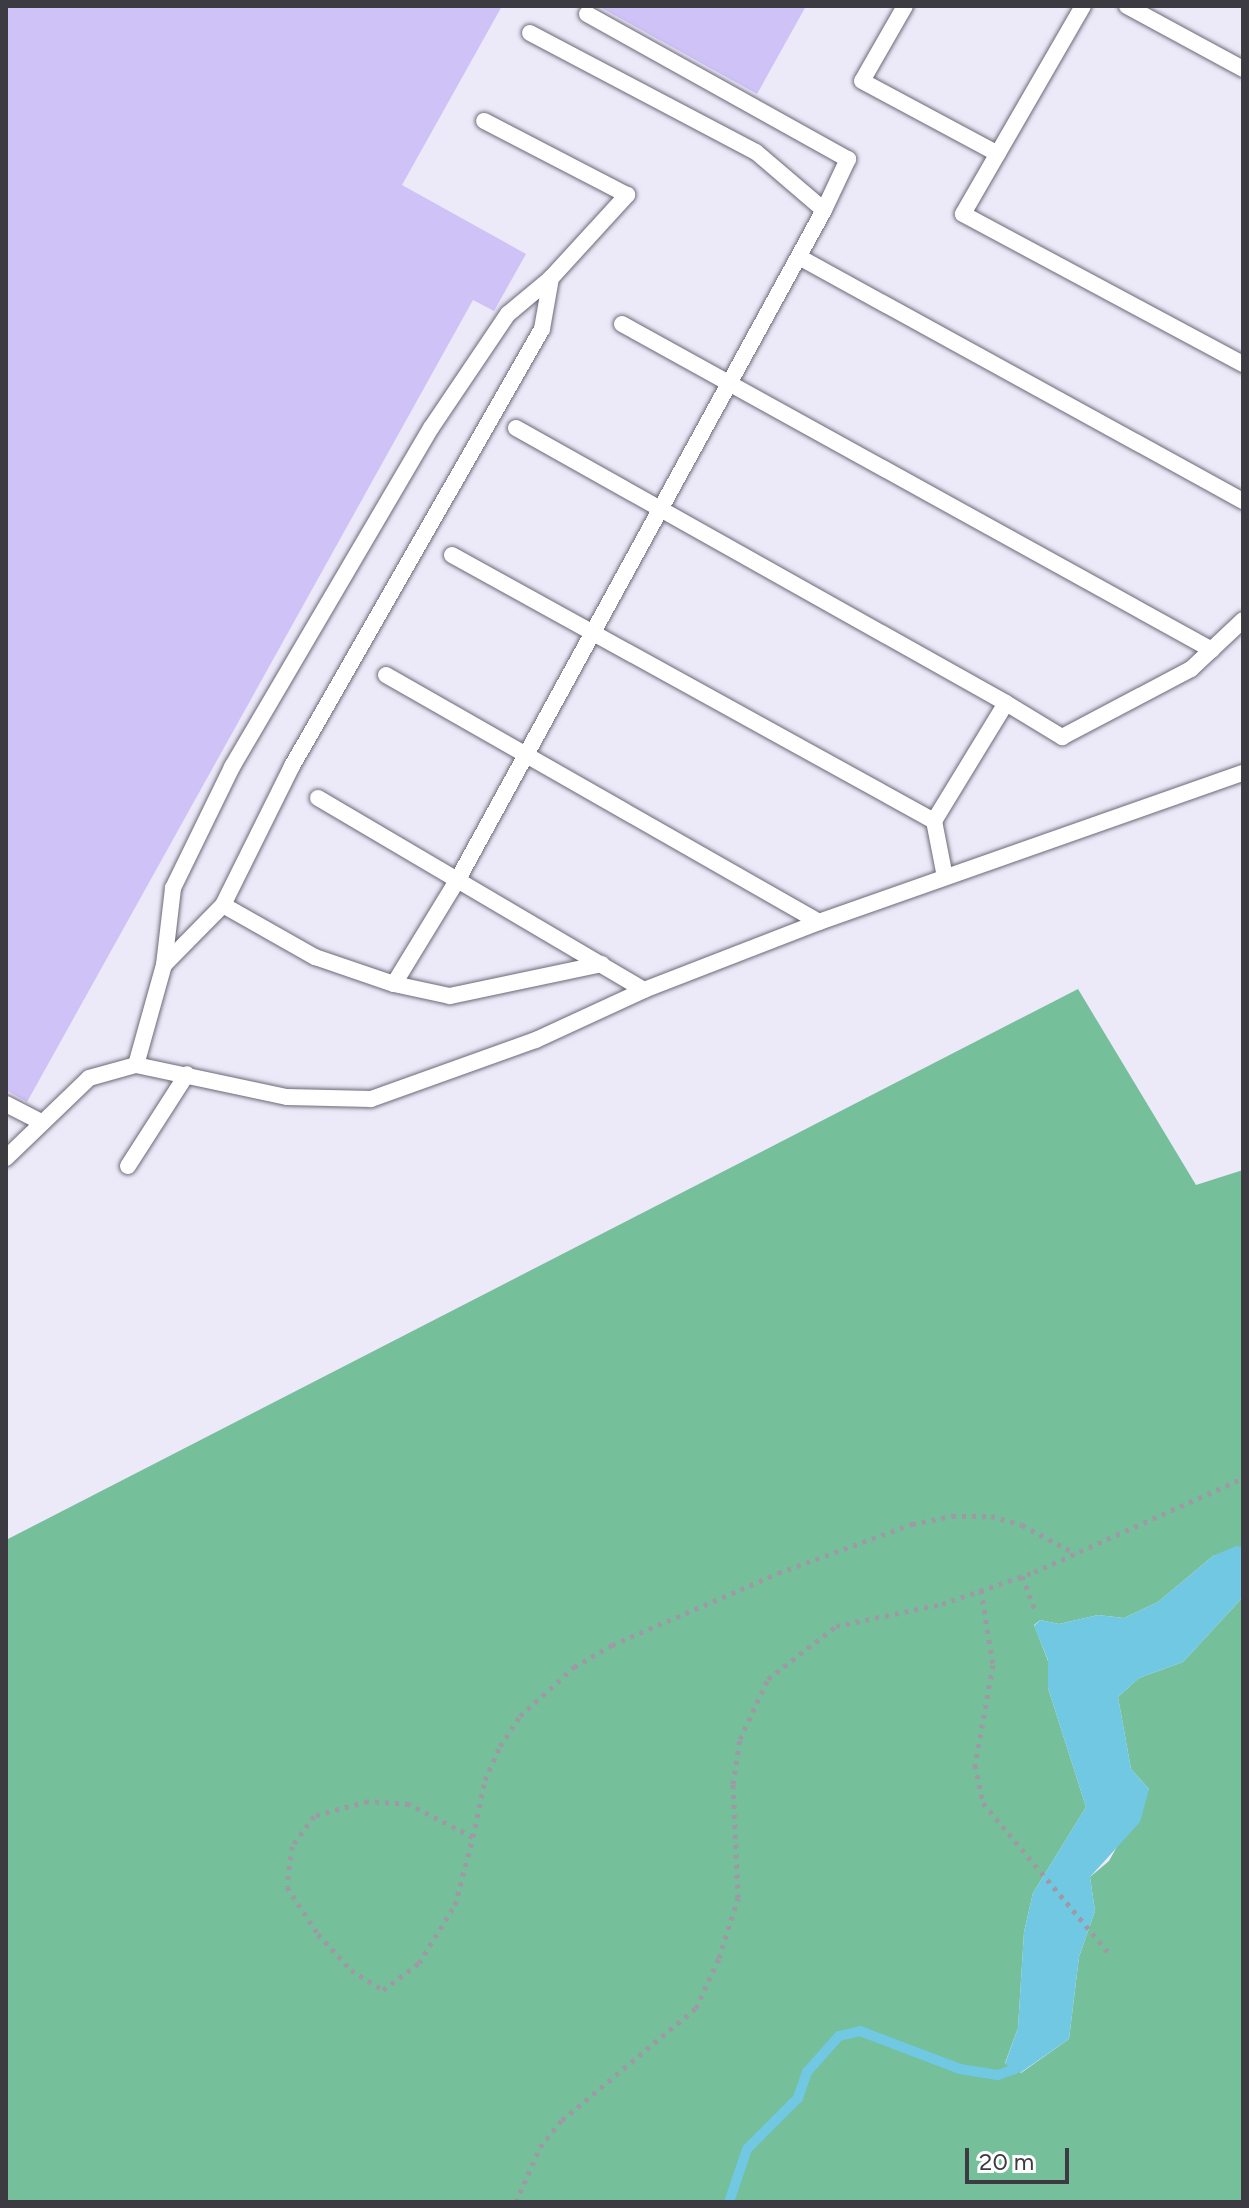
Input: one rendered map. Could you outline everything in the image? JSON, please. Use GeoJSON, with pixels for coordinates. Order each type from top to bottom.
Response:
{"type":"FeatureCollection","features":[{"type":"Feature","properties":{"kind":"lane"},"geometry":{"type":"LineString","coordinates":[[905,6],[862,81],[998,154]]}},
{"type":"Feature","properties":{"kind":"lane"},"geometry":{"type":"LineString","coordinates":[[1083,6],[963,214],[1243,364]]}},
{"type":"Feature","properties":{"kind":"lane"},"geometry":{"type":"LineString","coordinates":[[1127,6],[1243,69]]}},
{"type":"Feature","properties":{"kind":"lane"},"geometry":{"type":"LineString","coordinates":[[394,984],[458,879],[596,630],[799,257],[848,159],[587,14]]}},
{"type":"Feature","properties":{"kind":"lane"},"geometry":{"type":"LineString","coordinates":[[530,33],[756,152],[824,210]]}},
{"type":"Feature","properties":{"kind":"lane"},"geometry":{"type":"LineString","coordinates":[[136,1065],[164,965],[173,888],[232,767],[431,428],[508,314],[551,278],[627,195],[484,121]]}},
{"type":"Feature","properties":{"kind":"lane"},"geometry":{"type":"LineString","coordinates":[[799,257],[1243,501]]}},
{"type":"Feature","properties":{"kind":"lane"},"geometry":{"type":"LineString","coordinates":[[164,965],[223,905],[299,753],[542,329],[551,278]]}},
{"type":"Feature","properties":{"kind":"lane"},"geometry":{"type":"LineString","coordinates":[[622,324],[1212,650]]}},
{"type":"Feature","properties":{"kind":"lane"},"geometry":{"type":"LineString","coordinates":[[516,428],[1062,737],[1191,669],[1243,620]]}},
{"type":"Feature","properties":{"kind":"lane"},"geometry":{"type":"LineString","coordinates":[[452,555],[596,630],[934,821]]}},
{"type":"Feature","properties":{"kind":"lane"},"geometry":{"type":"LineString","coordinates":[[386,675],[819,922]]}},
{"type":"Feature","properties":{"kind":"lane"},"geometry":{"type":"LineString","coordinates":[[945,877],[934,821],[1006,703]]}},
{"type":"Feature","properties":{"kind":"lane"},"geometry":{"type":"LineString","coordinates":[[6,1158],[39,1121],[89,1078],[136,1065],[287,1097],[371,1099],[536,1040],[644,990],[819,922],[1243,773]]}},
{"type":"Feature","properties":{"kind":"lane"},"geometry":{"type":"LineString","coordinates":[[318,798],[644,990]]}},
{"type":"Feature","properties":{"kind":"lane"},"geometry":{"type":"LineString","coordinates":[[223,905],[315,957],[394,984],[450,996],[602,964]]}},
{"type":"Feature","properties":{"kind":"lane"},"geometry":{"type":"LineString","coordinates":[[128,1166],[187,1074]]}},
{"type":"Feature","properties":{"kind":"lane"},"geometry":{"type":"LineString","coordinates":[[6,1104],[39,1121]]}},
{"type":"Feature","properties":{"kind":"path"},"geometry":{"type":"LineString","coordinates":[[516,2202],[540,2147],[562,2120],[696,2008],[738,1898],[733,1784],[740,1739],[768,1679],[836,1626],[981,1590],[1022,1576],[1243,1478]]}},
{"type":"Feature","properties":{"kind":"path"},"geometry":{"type":"LineString","coordinates":[[473,1837],[409,1804],[355,1805],[314,1816],[292,1846],[287,1887],[318,1934],[351,1970],[383,1990],[419,1963],[455,1905],[473,1837],[485,1780],[520,1716],[547,1687],[612,1645],[845,1547],[952,1516],[991,1516],[1022,1525],[1076,1554]]}},
{"type":"Feature","properties":{"kind":"path"},"geometry":{"type":"LineString","coordinates":[[1022,1576],[1035,1610]]}},
{"type":"Feature","properties":{"kind":"path"},"geometry":{"type":"LineString","coordinates":[[981,1590],[993,1665],[975,1765],[983,1803],[995,1823],[1109,1953]]}},
{"type":"Feature","properties":{"kind":"green space"},"geometry":{"type":"Polygon","coordinates":[[[1078,989],[1196,1185],[1243,1170],[1243,1547],[1213,1556],[1158,1602],[1124,1618],[1098,1615],[1059,1624],[1040,1620],[1034,1625],[1048,1661],[1048,1688],[1086,1807],[1033,1893],[1024,1932],[1018,2028],[1005,2063],[1021,2073],[1069,2039],[1079,1957],[1095,1911],[1090,1877],[1109,1861],[1149,1789],[1131,1769],[1118,1697],[1139,1678],[1183,1662],[1243,1597],[1243,2202],[6,2202],[6,1540],[1078,989]]]}},
{"type":"Feature","properties":{"kind":"water"},"geometry":{"type":"Polygon","coordinates":[[[1236,1546],[1243,1547],[1243,1597],[1183,1662],[1139,1678],[1118,1697],[1131,1769],[1149,1789],[1140,1822],[1090,1877],[1095,1911],[1079,1957],[1069,2039],[1020,2073],[1005,2064],[1018,2028],[1024,1932],[1033,1893],[1086,1807],[1048,1688],[1048,1660],[1034,1626],[1040,1620],[1059,1624],[1098,1615],[1124,1618],[1158,1602],[1213,1556],[1236,1546]]]}},
{"type":"Feature","properties":{"kind":"building"},"geometry":{"type":"Polygon","coordinates":[[[6,6],[502,6],[402,185],[526,254],[494,311],[473,300],[27,1102],[6,1090],[6,6]]]}},
{"type":"Feature","properties":{"kind":"building"},"geometry":{"type":"Polygon","coordinates":[[[598,6],[806,6],[757,94],[598,6]]]}},
{"type":"Feature","properties":{"kind":"waterway"},"geometry":{"type":"LineString","coordinates":[[729,2202],[747,2149],[798,2098],[807,2072],[839,2036],[860,2031],[960,2069],[998,2075],[1015,2069]]}}]}
